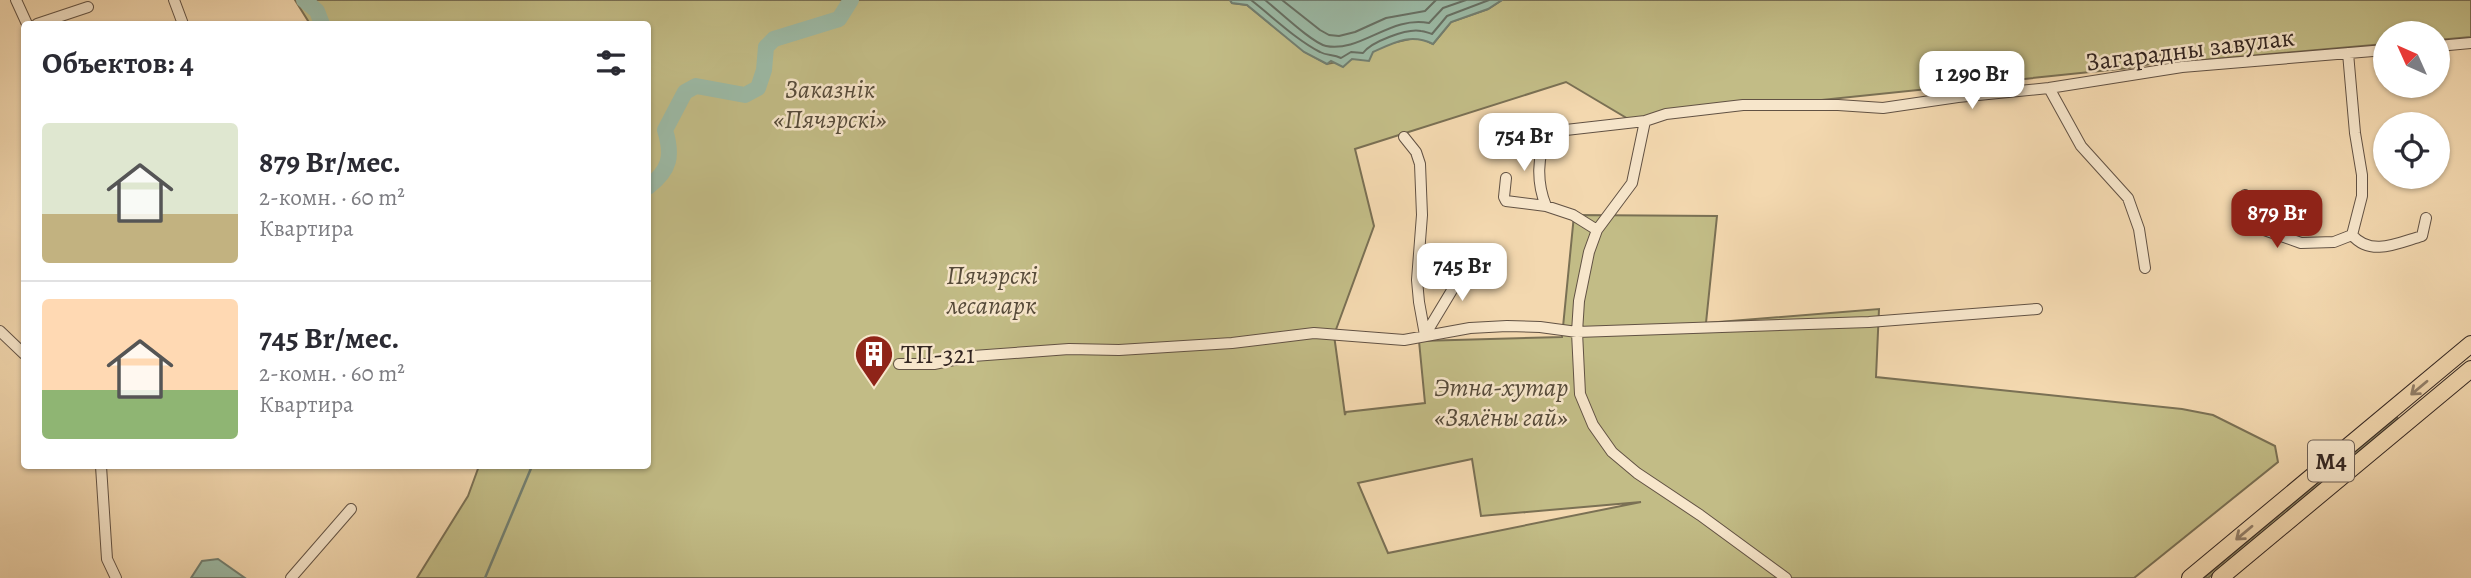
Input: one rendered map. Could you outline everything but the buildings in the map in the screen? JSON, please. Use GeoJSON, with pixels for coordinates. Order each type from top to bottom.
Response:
{"type":"FeatureCollection","features":[{"type":"Feature","properties":{"kind":"main road","name":"М4"},"geometry":{"type":"LineString","coordinates":[[2190,578],[2471,344]]}},
{"type":"Feature","properties":{"kind":"main road","name":"М4"},"geometry":{"type":"LineString","coordinates":[[2220,578],[2471,369]]}},
{"type":"Feature","properties":{"kind":"street"},"geometry":{"type":"LineString","coordinates":[[16,0],[26,21]]}},
{"type":"Feature","properties":{"kind":"street"},"geometry":{"type":"LineString","coordinates":[[174,0],[182,21]]}},
{"type":"Feature","properties":{"kind":"street"},"geometry":{"type":"LineString","coordinates":[[46,21],[88,7]]}},
{"type":"Feature","properties":{"kind":"street"},"geometry":{"type":"LineString","coordinates":[[2450,45],[2471,43]]}},
{"type":"Feature","properties":{"kind":"street","name":"Загарадны завулак"},"geometry":{"type":"LineString","coordinates":[[1546,206],[1541,193],[1541,153],[1549,134],[1558,131],[1645,121],[1666,114],[1743,106],[1838,105],[1882,108],[2049,88],[2182,67],[2373,51]]}},
{"type":"Feature","properties":{"kind":"street"},"geometry":{"type":"LineString","coordinates":[[2348,53],[2355,133],[2362,175],[2362,196],[2352,235]]}},
{"type":"Feature","properties":{"kind":"street"},"geometry":{"type":"LineString","coordinates":[[2049,88],[2081,146],[2128,198],[2140,229],[2145,268]]}},
{"type":"Feature","properties":{"kind":"street"},"geometry":{"type":"LineString","coordinates":[[1645,121],[1632,183],[1597,230],[1588,252],[1579,301],[1577,332],[1580,394],[1593,425],[1612,452],[1637,473],[1786,578]]}},
{"type":"Feature","properties":{"kind":"street"},"geometry":{"type":"LineString","coordinates":[[1404,137],[1416,152],[1420,164],[1422,215],[1418,280],[1425,334]]}},
{"type":"Feature","properties":{"kind":"street"},"geometry":{"type":"LineString","coordinates":[[1506,178],[1506,201],[1546,206],[1573,215],[1597,230]]}},
{"type":"Feature","properties":{"kind":"street"},"geometry":{"type":"LineString","coordinates":[[2245,195],[2247,218],[2253,226],[2301,243],[2334,242],[2352,235]]}},
{"type":"Feature","properties":{"kind":"street"},"geometry":{"type":"LineString","coordinates":[[2352,235],[2359,243],[2378,249],[2422,236],[2426,218]]}},
{"type":"Feature","properties":{"kind":"street"},"geometry":{"type":"LineString","coordinates":[[1425,334],[1472,257]]}},
{"type":"Feature","properties":{"kind":"street"},"geometry":{"type":"LineString","coordinates":[[899,364],[934,364],[973,356],[1069,349],[1119,350],[1232,343],[1314,333],[1405,340],[1425,334],[1507,326],[1577,332],[1869,322],[2037,309]]}},
{"type":"Feature","properties":{"kind":"street"},"geometry":{"type":"LineString","coordinates":[[0,331],[21,351]]}},
{"type":"Feature","properties":{"kind":"street"},"geometry":{"type":"LineString","coordinates":[[102,469],[107,559],[116,578]]}},
{"type":"Feature","properties":{"kind":"street"},"geometry":{"type":"LineString","coordinates":[[291,578],[351,509]]}},
{"type":"Feature","properties":{"kind":"green space","name":"Пячэрскі лесапарк"},"geometry":{"type":"Polygon","coordinates":[[[295,0],[1230,0],[1232,3],[1247,5],[1305,52],[1327,64],[1352,59],[1392,43],[1419,37],[1433,44],[1451,22],[1488,9],[1502,0],[2471,0],[2471,37],[2450,39],[2450,21],[2373,21],[2373,45],[2171,63],[2166,55],[2154,55],[2150,64],[2129,68],[1630,120],[1566,82],[1355,149],[1374,226],[1334,335],[1345,415],[1346,412],[1425,403],[1419,341],[1562,337],[1574,215],[1717,216],[1706,323],[1879,309],[1876,377],[2182,409],[2213,415],[2275,446],[2278,462],[2134,578],[417,578],[468,496],[478,469],[651,469],[651,21],[308,21],[295,0]],[[1472,459],[1358,483],[1388,553],[1641,502],[1481,516],[1472,459]]]}},
{"type":"Feature","properties":{"kind":"green space"},"geometry":{"type":"Polygon","coordinates":[[[2397,417],[2398,419],[2208,578],[2204,578],[2397,417]]]}},
{"type":"Feature","properties":{"kind":"water"},"geometry":{"type":"Polygon","coordinates":[[[1230,0],[1502,0],[1488,9],[1451,22],[1433,44],[1417,39],[1403,40],[1373,52],[1369,61],[1352,59],[1343,67],[1331,61],[1327,64],[1304,52],[1247,5],[1232,3],[1230,0]]]}},
{"type":"Feature","properties":{"kind":"water"},"geometry":{"type":"Polygon","coordinates":[[[218,559],[245,578],[191,578],[202,561],[218,559]]]}},
{"type":"Feature","properties":{"kind":"waterway"},"geometry":{"type":"LineString","coordinates":[[304,0],[317,11],[321,21]]}},
{"type":"Feature","properties":{"kind":"waterway"},"geometry":{"type":"LineString","coordinates":[[651,184],[661,175],[668,162],[669,147],[665,130],[685,92],[696,86],[745,95],[758,88],[764,70],[766,47],[774,39],[839,19],[851,0]]}},
{"type":"Feature","properties":{"kind":"waterway"},"geometry":{"type":"LineString","coordinates":[[485,578],[531,469]]}},
{"type":"Feature","properties":{"kind":"place","name":"ТП-321"},"geometry":{"type":"Point","coordinates":[874,388]}},
{"type":"Feature","properties":{"kind":"park label","name":"Заказнік «Пячэрскі»"},"geometry":{"type":"Point","coordinates":[830,104]}},
{"type":"Feature","properties":{"kind":"park label","name":"Этна-хутар «Зялёны гай»"},"geometry":{"type":"Point","coordinates":[1501,402]}}]}
